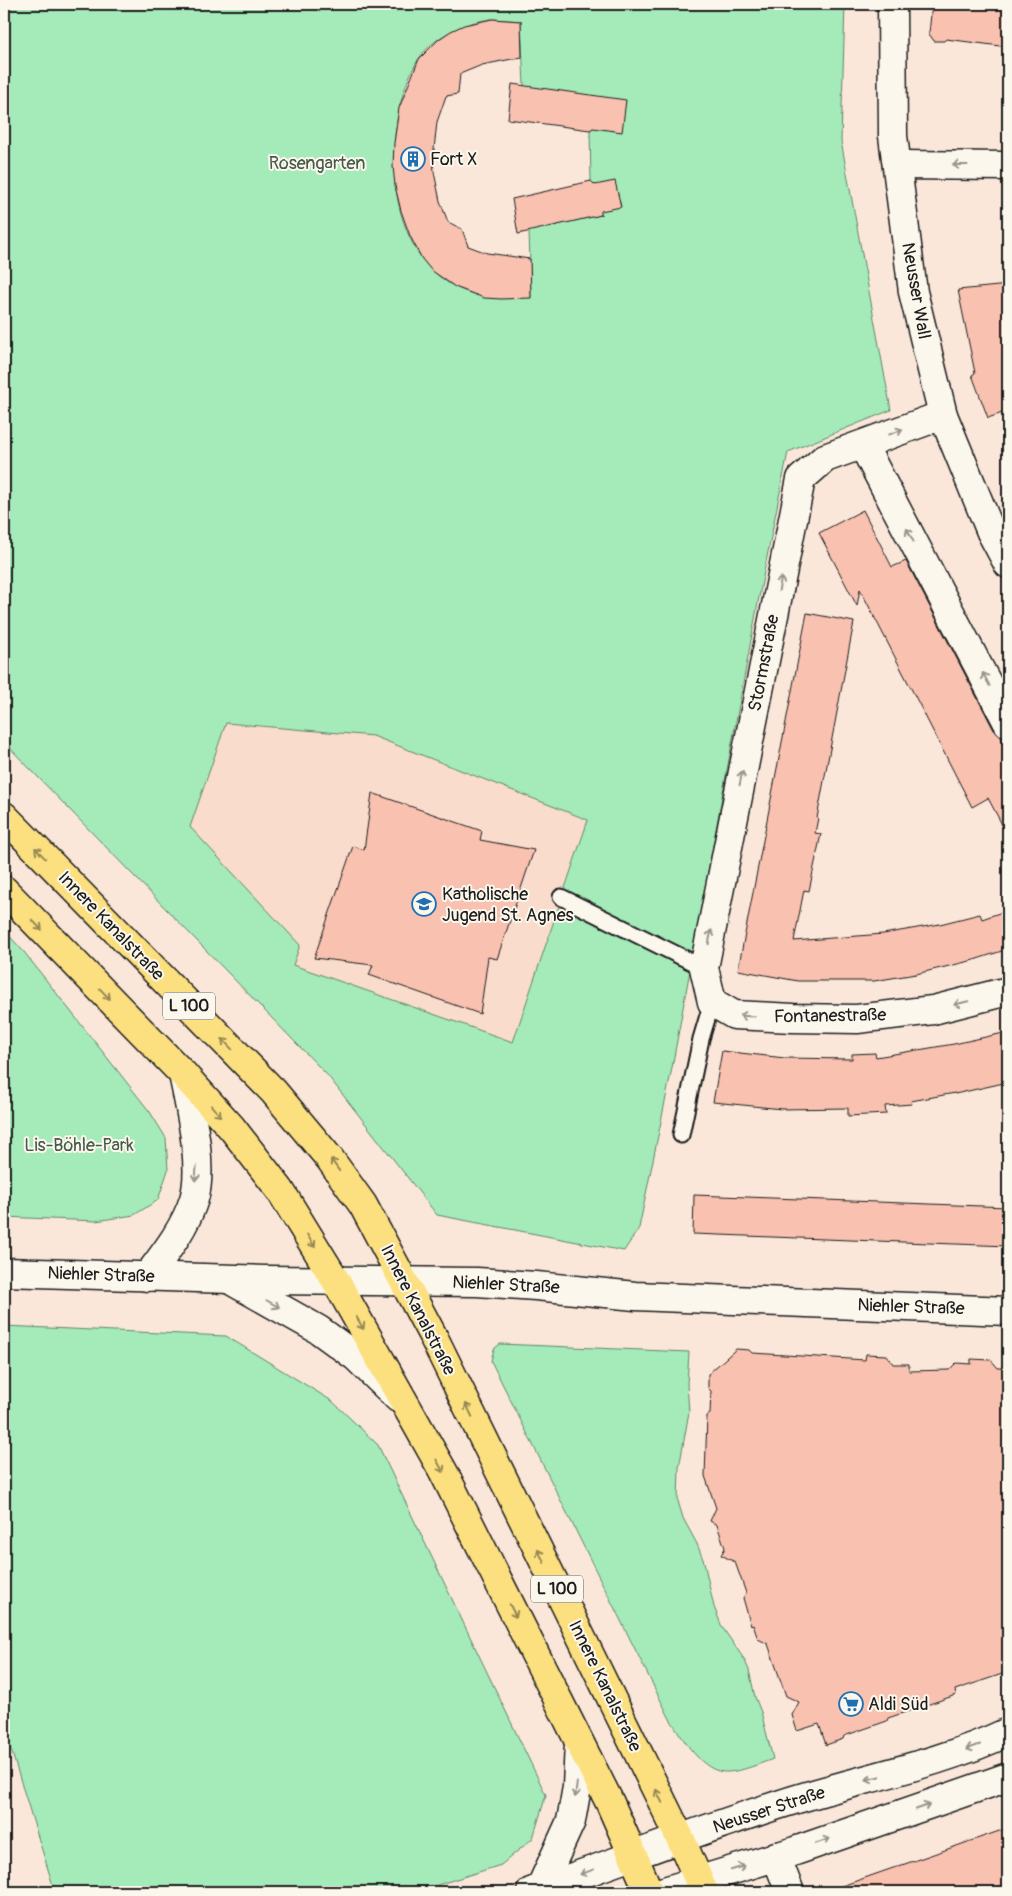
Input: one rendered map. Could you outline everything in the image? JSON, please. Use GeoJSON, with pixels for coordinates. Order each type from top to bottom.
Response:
{"type":"FeatureCollection","features":[{"type":"Feature","properties":{"kind":"main road","name":"Innere Kanalstraße"},"geometry":{"type":"LineString","coordinates":[[4,816],[280,1099],[330,1159],[363,1205],[404,1280],[702,1886]]}},
{"type":"Feature","properties":{"kind":"main road","name":"L 100"},"geometry":{"type":"LineString","coordinates":[[4,890],[183,1074],[232,1128],[280,1190],[336,1281],[448,1480],[610,1803],[649,1892]]}},
{"type":"Feature","properties":{"kind":"street","name":"Neusser Wall"},"geometry":{"type":"LineString","coordinates":[[892,4],[893,136],[913,292],[943,415],[991,532],[1008,564]]}},
{"type":"Feature","properties":{"kind":"street"},"geometry":{"type":"LineString","coordinates":[[897,165],[1008,166]]}},
{"type":"Feature","properties":{"kind":"street","name":"Stormstraße"},"geometry":{"type":"LineString","coordinates":[[712,1002],[704,968],[801,479],[825,458],[943,415]]}},
{"type":"Feature","properties":{"kind":"street"},"geometry":{"type":"LineString","coordinates":[[863,445],[1008,723]]}},
{"type":"Feature","properties":{"kind":"street","name":"Fontanestraße"},"geometry":{"type":"LineString","coordinates":[[712,1002],[734,1015],[857,1019],[933,1010],[1008,991]]}},
{"type":"Feature","properties":{"kind":"street"},"geometry":{"type":"LineString","coordinates":[[147,1277],[177,1236],[194,1198],[197,1169],[196,1150],[183,1074]]}},
{"type":"Feature","properties":{"kind":"street","name":"Niehler Straße"},"geometry":{"type":"LineString","coordinates":[[4,1272],[230,1280],[404,1280],[536,1286],[635,1296],[1008,1311]]}},
{"type":"Feature","properties":{"kind":"street"},"geometry":{"type":"LineString","coordinates":[[230,1280],[320,1330],[356,1357],[408,1408]]}},
{"type":"Feature","properties":{"kind":"street","name":"Neusser Straße"},"geometry":{"type":"LineString","coordinates":[[535,1891],[781,1804],[846,1784],[918,1767],[988,1742],[1008,1732]]}},
{"type":"Feature","properties":{"kind":"street"},"geometry":{"type":"LineString","coordinates":[[535,1891],[571,1821],[576,1787],[579,1742]]}},
{"type":"Feature","properties":{"kind":"street"},"geometry":{"type":"LineString","coordinates":[[661,1892],[702,1886],[776,1856],[1008,1777]]}},
{"type":"Feature","properties":{"kind":"street"},"geometry":{"type":"LineString","coordinates":[[776,1856],[790,1892]]}},
{"type":"Feature","properties":{"kind":"lane"},"geometry":{"type":"LineString","coordinates":[[561,897],[704,968]]}},
{"type":"Feature","properties":{"kind":"lane"},"geometry":{"type":"LineString","coordinates":[[681,1135],[701,1039],[712,1002]]}},
{"type":"Feature","properties":{"kind":"shaded area"},"geometry":{"type":"Polygon","coordinates":[[[226,723],[373,736],[588,819],[513,1042],[293,965],[190,827],[226,723]]]}},
{"type":"Feature","properties":{"kind":"green space","name":"Rosengarten"},"geometry":{"type":"Polygon","coordinates":[[[4,4],[845,4],[841,141],[891,410],[788,452],[759,597],[671,1073],[639,1228],[624,1251],[437,1215],[328,1076],[4,742],[4,4]],[[492,19],[471,23],[450,32],[424,51],[418,60],[406,85],[398,113],[394,144],[395,176],[399,207],[409,236],[424,261],[444,280],[475,295],[497,298],[531,297],[529,231],[601,215],[595,185],[591,181],[590,130],[593,128],[524,86],[521,21],[492,19]],[[226,723],[190,827],[300,945],[293,965],[513,1042],[588,820],[373,736],[226,723]]]}},
{"type":"Feature","properties":{"kind":"green space","name":"Lis-Böhle-Park"},"geometry":{"type":"Polygon","coordinates":[[[4,930],[24,952],[150,1112],[166,1138],[168,1170],[158,1200],[134,1215],[96,1221],[4,1217],[4,930]]]}},
{"type":"Feature","properties":{"kind":"green space"},"geometry":{"type":"Polygon","coordinates":[[[4,1326],[226,1336],[332,1401],[378,1445],[546,1795],[533,1838],[501,1865],[415,1892],[55,1892],[4,1727],[4,1326]]]}},
{"type":"Feature","properties":{"kind":"green space"},"geometry":{"type":"Polygon","coordinates":[[[500,1344],[689,1352],[687,1384],[689,1412],[679,1468],[678,1501],[683,1518],[704,1562],[714,1607],[722,1627],[744,1659],[749,1670],[773,1759],[739,1770],[719,1771],[701,1761],[680,1735],[670,1719],[491,1361],[494,1349],[500,1344]]]}},
{"type":"Feature","properties":{"kind":"building"},"geometry":{"type":"Polygon","coordinates":[[[932,4],[1008,4],[1008,47],[946,39],[944,41],[934,41],[929,34],[932,4]]]}},
{"type":"Feature","properties":{"kind":"building","name":"Fort X"},"geometry":{"type":"Polygon","coordinates":[[[492,19],[521,21],[522,57],[482,65],[460,74],[458,94],[446,96],[437,122],[433,158],[434,172],[440,201],[448,222],[462,229],[468,246],[487,253],[530,259],[531,298],[484,298],[455,287],[431,270],[422,259],[410,236],[395,186],[393,166],[394,143],[399,108],[419,59],[439,39],[451,31],[464,25],[492,19]]]}},
{"type":"Feature","properties":{"kind":"building"},"geometry":{"type":"Polygon","coordinates":[[[512,84],[626,100],[622,132],[593,128],[590,130],[508,119],[512,84]]]}},
{"type":"Feature","properties":{"kind":"building"},"geometry":{"type":"Polygon","coordinates":[[[591,181],[595,185],[615,181],[621,207],[601,211],[601,215],[518,234],[512,199],[591,181]]]}},
{"type":"Feature","properties":{"kind":"building"},"geometry":{"type":"Polygon","coordinates":[[[1008,285],[1008,411],[988,418],[972,375],[975,373],[958,290],[1008,285]]]}},
{"type":"Feature","properties":{"kind":"building"},"geometry":{"type":"Polygon","coordinates":[[[863,510],[892,567],[906,561],[994,730],[1001,737],[1008,751],[1008,836],[988,798],[972,807],[860,589],[857,606],[819,533],[863,510]]]}},
{"type":"Feature","properties":{"kind":"building"},"geometry":{"type":"Polygon","coordinates":[[[807,613],[854,622],[817,818],[815,833],[821,834],[809,891],[804,890],[794,941],[883,934],[940,924],[980,914],[982,919],[1008,910],[1008,949],[974,960],[916,974],[874,981],[798,981],[738,970],[807,613]]]}},
{"type":"Feature","properties":{"kind":"building","name":"Katholische Jugend St. Agnes"},"geometry":{"type":"Polygon","coordinates":[[[372,793],[482,831],[480,840],[534,850],[497,959],[488,957],[480,1014],[369,975],[373,965],[314,958],[353,846],[364,850],[372,793]]]}},
{"type":"Feature","properties":{"kind":"building"},"geometry":{"type":"Polygon","coordinates":[[[1008,1032],[1008,1082],[955,1094],[911,1101],[912,1104],[885,1106],[886,1114],[848,1116],[848,1108],[782,1109],[713,1102],[722,1051],[785,1058],[852,1059],[852,1054],[875,1053],[876,1057],[954,1044],[1008,1032]]]}},
{"type":"Feature","properties":{"kind":"building"},"geometry":{"type":"Polygon","coordinates":[[[694,1195],[1008,1207],[1008,1246],[693,1234],[694,1195]]]}},
{"type":"Feature","properties":{"kind":"building"},"geometry":{"type":"Polygon","coordinates":[[[736,1349],[749,1350],[752,1353],[865,1360],[866,1354],[886,1355],[893,1364],[909,1364],[909,1371],[949,1370],[956,1363],[971,1364],[971,1359],[991,1360],[998,1368],[1008,1368],[1008,1672],[955,1690],[956,1695],[888,1718],[887,1721],[844,1736],[843,1739],[826,1745],[819,1724],[797,1731],[792,1715],[799,1702],[786,1696],[768,1644],[758,1639],[753,1625],[751,1626],[743,1598],[746,1593],[735,1562],[721,1555],[725,1548],[717,1525],[710,1521],[716,1508],[705,1476],[707,1416],[710,1414],[711,1391],[708,1388],[708,1374],[736,1349]]]}},
{"type":"Feature","properties":{"kind":"building"},"geometry":{"type":"Polygon","coordinates":[[[1008,1828],[1008,1892],[834,1892],[833,1889],[1008,1828]]]}},
{"type":"Feature","properties":{"kind":"place","name":"Fort X"},"geometry":{"type":"Point","coordinates":[413,159]}},
{"type":"Feature","properties":{"kind":"place","name":"Katholische Jugend St. Agnes"},"geometry":{"type":"Point","coordinates":[424,904]}},
{"type":"Feature","properties":{"kind":"place","name":"Aldi Süd"},"geometry":{"type":"Point","coordinates":[851,1704]}}]}
